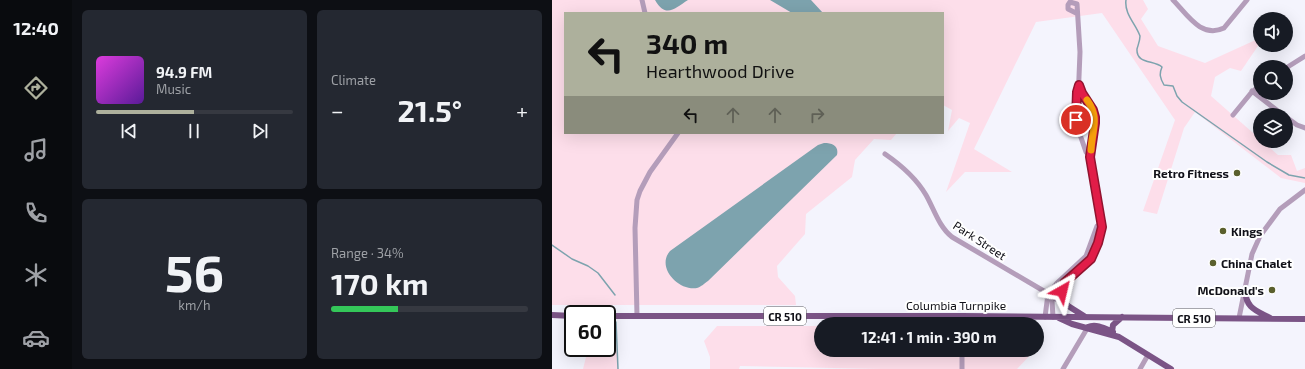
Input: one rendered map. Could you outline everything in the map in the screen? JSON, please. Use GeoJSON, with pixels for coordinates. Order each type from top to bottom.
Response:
{"type":"FeatureCollection","features":[{"type":"Feature","properties":{"kind":"main road"},"geometry":{"type":"LineString","coordinates":[[1064,283],[1062,291],[1063,298],[1068,306]]}},
{"type":"Feature","properties":{"kind":"main road"},"geometry":{"type":"LineString","coordinates":[[1245,290],[1245,297],[1251,308],[1271,318]]}},
{"type":"Feature","properties":{"kind":"main road"},"geometry":{"type":"LineString","coordinates":[[1051,296],[1085,317]]}},
{"type":"Feature","properties":{"kind":"main road"},"geometry":{"type":"LineString","coordinates":[[552,316],[564,316]]}},
{"type":"Feature","properties":{"kind":"main road","name":"Columbia Turnpike"},"geometry":{"type":"LineString","coordinates":[[616,316],[1305,318]]}},
{"type":"Feature","properties":{"kind":"main road"},"geometry":{"type":"LineString","coordinates":[[1055,317],[1072,324],[1088,327],[1119,337]]}},
{"type":"Feature","properties":{"kind":"main road"},"geometry":{"type":"LineString","coordinates":[[1112,332],[1113,325],[1122,317]]}},
{"type":"Feature","properties":{"kind":"main road"},"geometry":{"type":"LineString","coordinates":[[1088,327],[1096,326],[1112,332],[1171,369]]}},
{"type":"Feature","properties":{"kind":"street"},"geometry":{"type":"LineString","coordinates":[[642,0],[645,12]]}},
{"type":"Feature","properties":{"kind":"street"},"geometry":{"type":"LineString","coordinates":[[1173,0],[1198,27],[1210,31],[1224,28],[1247,0]]}},
{"type":"Feature","properties":{"kind":"street"},"geometry":{"type":"LineString","coordinates":[[1076,13],[1080,46],[1079,85],[1077,92],[1077,126],[1086,152],[1090,157]]}},
{"type":"Feature","properties":{"kind":"street"},"geometry":{"type":"LineString","coordinates":[[1293,64],[1305,56]]}},
{"type":"Feature","properties":{"kind":"street"},"geometry":{"type":"LineString","coordinates":[[1051,296],[1091,259],[1102,227],[1100,224],[1090,157],[1095,117],[1093,110],[1082,93],[1079,85]]}},
{"type":"Feature","properties":{"kind":"street"},"geometry":{"type":"LineString","coordinates":[[1233,115],[1252,91],[1275,108]]}},
{"type":"Feature","properties":{"kind":"street"},"geometry":{"type":"LineString","coordinates":[[1293,122],[1305,128]]}},
{"type":"Feature","properties":{"kind":"street"},"geometry":{"type":"LineString","coordinates":[[637,316],[635,228],[638,200],[640,191],[650,172],[677,134]]}},
{"type":"Feature","properties":{"kind":"street","name":"Park Street"},"geometry":{"type":"LineString","coordinates":[[885,154],[905,170],[923,190],[947,233],[1051,296]]}},
{"type":"Feature","properties":{"kind":"street"},"geometry":{"type":"LineString","coordinates":[[1239,318],[1252,254],[1260,236],[1280,209],[1305,190]]}},
{"type":"Feature","properties":{"kind":"street"},"geometry":{"type":"LineString","coordinates":[[1045,317],[1051,296],[1057,283],[1086,256],[1097,226],[1100,224]]}},
{"type":"Feature","properties":{"kind":"street"},"geometry":{"type":"LineString","coordinates":[[1051,296],[1055,317]]}},
{"type":"Feature","properties":{"kind":"street"},"geometry":{"type":"LineString","coordinates":[[1063,369],[1088,327]]}},
{"type":"Feature","properties":{"kind":"street"},"geometry":{"type":"LineString","coordinates":[[1140,369],[1148,355]]}},
{"type":"Feature","properties":{"kind":"street"},"geometry":{"type":"LineString","coordinates":[[962,357],[962,369]]}},
{"type":"Feature","properties":{"kind":"shaded area"},"geometry":{"type":"Polygon","coordinates":[[[552,0],[1143,0],[1148,9],[1141,19],[1158,46],[1205,63],[1253,41],[1254,52],[1241,71],[1230,68],[1215,77],[1211,96],[1253,133],[1253,148],[1270,148],[1278,155],[1291,155],[1297,171],[1305,168],[1305,183],[1281,178],[1195,112],[1184,128],[1157,214],[1143,211],[1175,120],[1102,13],[1036,22],[974,149],[1012,172],[965,172],[946,192],[970,123],[959,118],[948,131],[952,110],[944,106],[944,12],[564,12],[564,134],[896,134],[891,140],[874,139],[855,160],[852,177],[806,214],[805,234],[777,266],[778,277],[795,296],[796,305],[552,305],[552,0]]]}},
{"type":"Feature","properties":{"kind":"shaded area"},"geometry":{"type":"Polygon","coordinates":[[[616,326],[618,369],[583,369],[586,357],[616,357],[616,326]]]}},
{"type":"Feature","properties":{"kind":"shaded area"},"geometry":{"type":"Polygon","coordinates":[[[717,326],[814,326],[814,357],[1028,357],[1017,369],[881,369],[740,366],[739,369],[710,369],[710,357],[704,341],[717,326]]]}},
{"type":"Feature","properties":{"kind":"water"},"geometry":{"type":"Polygon","coordinates":[[[655,0],[688,0],[675,9],[667,10],[659,6],[655,0]]]}},
{"type":"Feature","properties":{"kind":"water"},"geometry":{"type":"Polygon","coordinates":[[[770,0],[811,0],[822,12],[790,12],[770,0]]]}},
{"type":"Feature","properties":{"kind":"water"},"geometry":{"type":"Polygon","coordinates":[[[824,143],[835,146],[837,149],[837,155],[708,281],[697,288],[690,288],[676,282],[671,277],[667,271],[666,264],[666,257],[670,251],[818,145],[824,143]]]}},
{"type":"Feature","properties":{"kind":"waterway"},"geometry":{"type":"LineString","coordinates":[[1126,0],[1128,14],[1140,36],[1137,54],[1142,59],[1162,67],[1160,76],[1164,85],[1173,86],[1177,96],[1182,102],[1267,162],[1289,175],[1305,178]]}},
{"type":"Feature","properties":{"kind":"waterway"},"geometry":{"type":"LineString","coordinates":[[552,245],[572,259],[588,266],[598,273],[615,295]]}},
{"type":"Feature","properties":{"kind":"waterway"},"geometry":{"type":"LineString","coordinates":[[616,322],[618,369]]}},
{"type":"Feature","properties":{"kind":"slow traffic"},"geometry":{"type":"LineString","coordinates":[[1087,100],[1095,117],[1091,150]]}},
{"type":"Feature","properties":{"kind":"place","name":"Retro Fitness"},"geometry":{"type":"Point","coordinates":[1237,173]}},
{"type":"Feature","properties":{"kind":"place","name":"Kings"},"geometry":{"type":"Point","coordinates":[1223,231]}},
{"type":"Feature","properties":{"kind":"place","name":"China Chalet"},"geometry":{"type":"Point","coordinates":[1213,263]}},
{"type":"Feature","properties":{"kind":"place","name":"McDonald's"},"geometry":{"type":"Point","coordinates":[1272,290]}},
{"type":"Feature","properties":{"kind":"route"},"geometry":{"type":"LineString","coordinates":[[1062,291],[1064,283],[1091,259],[1098,243],[1102,227],[1100,224],[1090,157],[1095,117],[1093,110],[1082,93],[1079,85],[1077,92],[1076,120]]}}]}
